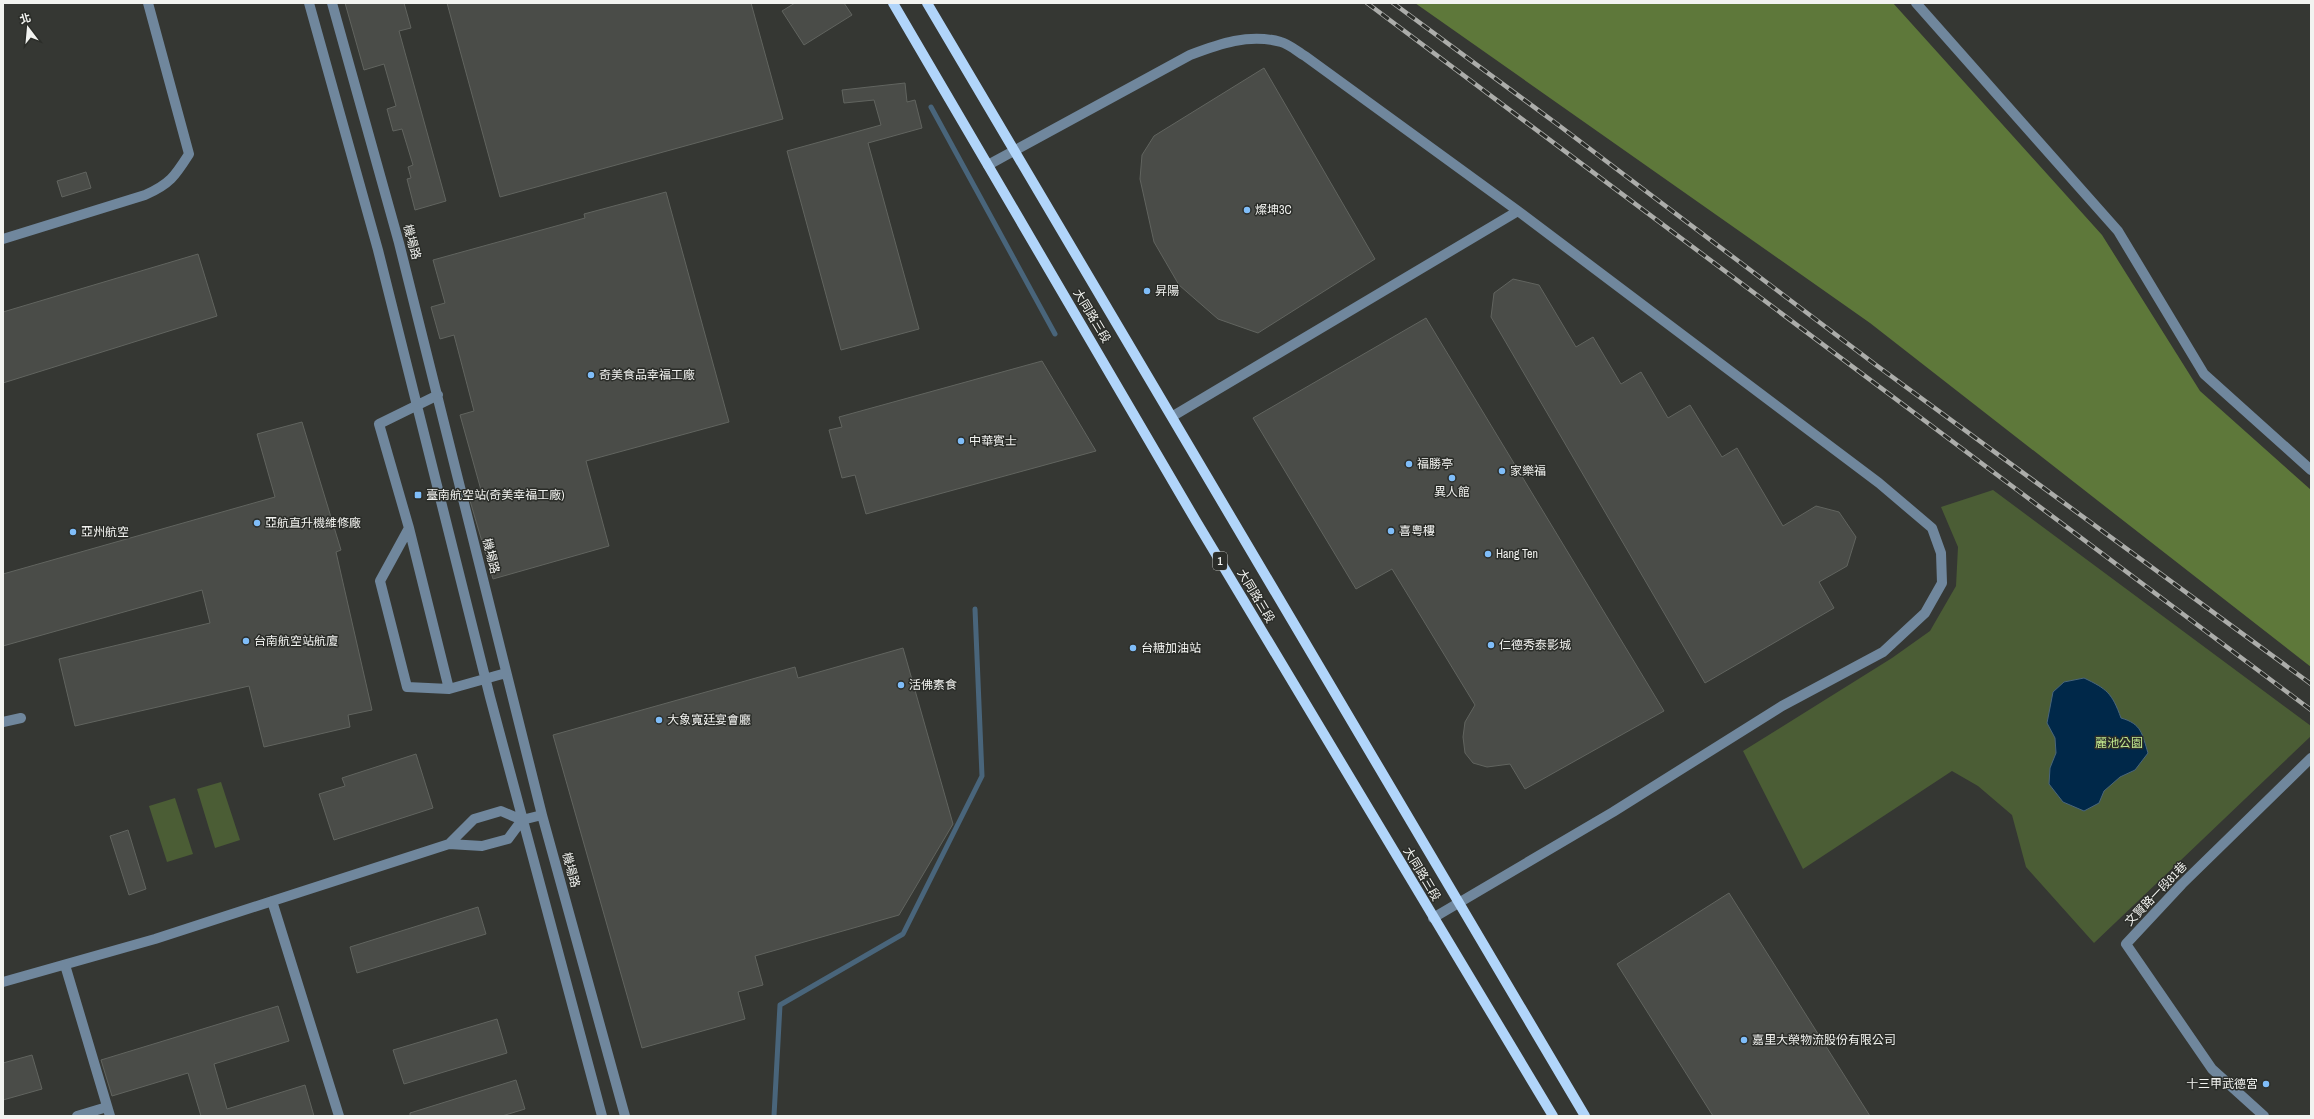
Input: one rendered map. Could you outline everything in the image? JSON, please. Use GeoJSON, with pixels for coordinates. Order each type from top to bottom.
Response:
{"type":"FeatureCollection","features":[{"type":"Feature","properties":{"kind":"main road","name":"大同路三段"},"geometry":{"type":"LineString","coordinates":[[893,3],[1196,521],[1553,1116]]}},
{"type":"Feature","properties":{"kind":"main road","name":"大同路三段"},"geometry":{"type":"LineString","coordinates":[[927,3],[1173,416],[1584,1116]]}},
{"type":"Feature","properties":{"kind":"street"},"geometry":{"type":"LineString","coordinates":[[3,239],[146,195],[164,187],[176,174],[189,154],[148,3]]}},
{"type":"Feature","properties":{"kind":"street"},"geometry":{"type":"LineString","coordinates":[[309,3],[378,250],[418,404],[485,678],[602,1116]]}},
{"type":"Feature","properties":{"kind":"street","name":"機場路"},"geometry":{"type":"LineString","coordinates":[[332,3],[399,243],[542,815],[625,1116]]}},
{"type":"Feature","properties":{"kind":"street"},"geometry":{"type":"LineString","coordinates":[[1916,3],[2118,231],[2204,374],[2311,470]]}},
{"type":"Feature","properties":{"kind":"street"},"geometry":{"type":"LineString","coordinates":[[988,166],[1190,54],[1223,43],[1253,38],[1282,42],[1305,56],[1518,211],[1879,483],[1932,528],[1941,553],[1942,583],[1925,613],[1883,652],[1782,706],[1613,812],[1433,918]]}},
{"type":"Feature","properties":{"kind":"street"},"geometry":{"type":"LineString","coordinates":[[1173,416],[1518,211]]}},
{"type":"Feature","properties":{"kind":"street"},"geometry":{"type":"LineString","coordinates":[[438,395],[379,424],[409,528],[449,689]]}},
{"type":"Feature","properties":{"kind":"street"},"geometry":{"type":"LineString","coordinates":[[409,528],[380,580],[407,687],[449,689],[506,672]]}},
{"type":"Feature","properties":{"kind":"street"},"geometry":{"type":"LineString","coordinates":[[3,722],[21,718]]}},
{"type":"Feature","properties":{"kind":"street","name":"文賢路一段81巷"},"geometry":{"type":"LineString","coordinates":[[2264,1116],[2212,1069],[2126,944],[2182,884],[2310,759]]}},
{"type":"Feature","properties":{"kind":"street"},"geometry":{"type":"LineString","coordinates":[[449,844],[474,819],[501,811],[522,820],[542,815]]}},
{"type":"Feature","properties":{"kind":"street"},"geometry":{"type":"LineString","coordinates":[[3,982],[155,939],[449,844],[482,846],[508,839],[522,820]]}},
{"type":"Feature","properties":{"kind":"street"},"geometry":{"type":"LineString","coordinates":[[272,901],[339,1116]]}},
{"type":"Feature","properties":{"kind":"street"},"geometry":{"type":"LineString","coordinates":[[65,965],[108,1111],[77,1116]]}},
{"type":"Feature","properties":{"kind":"green space"},"geometry":{"type":"Polygon","coordinates":[[[1415,3],[1893,3],[2102,235],[2200,391],[2311,490],[2311,667],[1870,323],[1415,3]]]}},
{"type":"Feature","properties":{"kind":"green space","name":"麗池公園"},"geometry":{"type":"Polygon","coordinates":[[[1993,490],[2311,726],[2311,736],[2094,943],[2026,867],[2012,815],[1978,786],[1952,771],[1803,869],[1743,751],[1892,658],[1930,631],[1956,586],[1958,547],[1941,507],[1993,490]]]}},
{"type":"Feature","properties":{"kind":"green space"},"geometry":{"type":"Polygon","coordinates":[[[221,782],[240,840],[215,848],[197,789],[221,782]]]}},
{"type":"Feature","properties":{"kind":"green space"},"geometry":{"type":"Polygon","coordinates":[[[175,798],[193,854],[167,862],[149,806],[175,798]]]}},
{"type":"Feature","properties":{"kind":"water"},"geometry":{"type":"Polygon","coordinates":[[[2084,678],[2098,685],[2108,693],[2115,703],[2121,718],[2133,723],[2140,731],[2148,753],[2135,770],[2120,777],[2104,791],[2099,803],[2084,811],[2063,802],[2049,784],[2050,768],[2056,753],[2055,738],[2047,723],[2053,692],[2064,682],[2084,678]]]}},
{"type":"Feature","properties":{"kind":"building"},"geometry":{"type":"Polygon","coordinates":[[[345,3],[404,3],[411,28],[399,31],[446,201],[415,210],[407,179],[411,178],[408,167],[413,165],[402,129],[393,131],[387,109],[396,106],[384,64],[364,70],[345,3]]]}},
{"type":"Feature","properties":{"kind":"building"},"geometry":{"type":"Polygon","coordinates":[[[447,3],[751,3],[783,119],[500,197],[447,3]]]}},
{"type":"Feature","properties":{"kind":"building"},"geometry":{"type":"Polygon","coordinates":[[[795,3],[844,3],[852,15],[804,45],[782,11],[795,3]]]}},
{"type":"Feature","properties":{"kind":"building","name":"燦坤3C"},"geometry":{"type":"Polygon","coordinates":[[[1264,68],[1375,259],[1258,333],[1218,319],[1179,285],[1154,242],[1140,179],[1142,155],[1154,136],[1264,68]]]}},
{"type":"Feature","properties":{"kind":"building"},"geometry":{"type":"Polygon","coordinates":[[[905,83],[907,102],[915,100],[922,128],[868,143],[919,329],[841,350],[787,151],[881,125],[874,100],[844,103],[842,90],[905,83]]]}},
{"type":"Feature","properties":{"kind":"building"},"geometry":{"type":"Polygon","coordinates":[[[86,172],[91,188],[62,197],[57,181],[86,172]]]}},
{"type":"Feature","properties":{"kind":"building","name":"奇美食品幸福工廠"},"geometry":{"type":"Polygon","coordinates":[[[666,192],[729,422],[586,461],[609,546],[493,579],[468,494],[481,490],[460,415],[474,411],[454,335],[440,339],[431,307],[445,303],[433,260],[585,218],[584,214],[666,192]]]}},
{"type":"Feature","properties":{"kind":"building"},"geometry":{"type":"Polygon","coordinates":[[[198,254],[217,316],[3,383],[3,312],[198,254]]]}},
{"type":"Feature","properties":{"kind":"building"},"geometry":{"type":"Polygon","coordinates":[[[1513,279],[1539,285],[1576,347],[1593,337],[1621,384],[1641,372],[1668,418],[1690,405],[1722,457],[1737,448],[1783,526],[1816,506],[1839,512],[1856,537],[1847,566],[1819,582],[1834,608],[1705,683],[1491,317],[1494,293],[1513,279]]]}},
{"type":"Feature","properties":{"kind":"building"},"geometry":{"type":"Polygon","coordinates":[[[1426,318],[1664,711],[1525,789],[1510,764],[1487,767],[1473,763],[1465,753],[1463,737],[1465,722],[1475,705],[1392,569],[1356,589],[1253,418],[1426,318]]]}},
{"type":"Feature","properties":{"kind":"building","name":"中華賓士"},"geometry":{"type":"Polygon","coordinates":[[[1042,361],[1096,451],[866,514],[855,475],[842,478],[829,430],[842,427],[839,417],[1042,361]]]}},
{"type":"Feature","properties":{"kind":"building"},"geometry":{"type":"Polygon","coordinates":[[[302,422],[341,550],[336,552],[372,710],[348,715],[350,727],[264,747],[249,686],[75,726],[59,659],[210,623],[202,590],[3,646],[3,574],[275,497],[257,434],[302,422]]]}},
{"type":"Feature","properties":{"kind":"building"},"geometry":{"type":"Polygon","coordinates":[[[903,648],[953,824],[899,915],[755,956],[763,985],[738,992],[745,1019],[642,1048],[553,735],[795,667],[798,678],[903,648]]]}},
{"type":"Feature","properties":{"kind":"building"},"geometry":{"type":"Polygon","coordinates":[[[416,754],[433,808],[334,840],[319,794],[345,786],[342,778],[416,754]]]}},
{"type":"Feature","properties":{"kind":"building"},"geometry":{"type":"Polygon","coordinates":[[[128,830],[146,889],[129,895],[110,836],[128,830]]]}},
{"type":"Feature","properties":{"kind":"building","name":"嘉里大榮物流股份有限公司"},"geometry":{"type":"Polygon","coordinates":[[[1729,893],[1870,1116],[1713,1116],[1617,964],[1729,893]]]}},
{"type":"Feature","properties":{"kind":"building"},"geometry":{"type":"Polygon","coordinates":[[[478,907],[486,934],[357,973],[350,947],[478,907]]]}},
{"type":"Feature","properties":{"kind":"building"},"geometry":{"type":"Polygon","coordinates":[[[278,1006],[289,1041],[214,1064],[227,1109],[305,1085],[314,1116],[201,1116],[188,1073],[112,1096],[101,1060],[278,1006]]]}},
{"type":"Feature","properties":{"kind":"building"},"geometry":{"type":"Polygon","coordinates":[[[497,1019],[507,1053],[404,1084],[393,1050],[497,1019]]]}},
{"type":"Feature","properties":{"kind":"building"},"geometry":{"type":"Polygon","coordinates":[[[32,1055],[42,1089],[3,1100],[3,1063],[32,1055]]]}},
{"type":"Feature","properties":{"kind":"building"},"geometry":{"type":"Polygon","coordinates":[[[516,1080],[525,1109],[502,1116],[410,1116],[410,1113],[516,1080]]]}},
{"type":"Feature","properties":{"kind":"waterway"},"geometry":{"type":"LineString","coordinates":[[931,107],[1055,334]]}},
{"type":"Feature","properties":{"kind":"waterway"},"geometry":{"type":"LineString","coordinates":[[774,1116],[780,1005],[903,934],[982,776],[975,609]]}},
{"type":"Feature","properties":{"kind":"railway"},"geometry":{"type":"LineString","coordinates":[[1367,3],[2311,710]]}},
{"type":"Feature","properties":{"kind":"railway"},"geometry":{"type":"LineString","coordinates":[[1393,3],[1557,124],[1876,365],[2311,684]]}},
{"type":"Feature","properties":{"kind":"place","name":"燦坤3C"},"geometry":{"type":"Point","coordinates":[1247,210]}},
{"type":"Feature","properties":{"kind":"place","name":"昇陽"},"geometry":{"type":"Point","coordinates":[1147,291]}},
{"type":"Feature","properties":{"kind":"place","name":"奇美食品幸福工廠"},"geometry":{"type":"Point","coordinates":[591,375]}},
{"type":"Feature","properties":{"kind":"place","name":"中華賓士"},"geometry":{"type":"Point","coordinates":[961,441]}},
{"type":"Feature","properties":{"kind":"place","name":"福勝亭"},"geometry":{"type":"Point","coordinates":[1409,464]}},
{"type":"Feature","properties":{"kind":"place","name":"家樂福"},"geometry":{"type":"Point","coordinates":[1502,471]}},
{"type":"Feature","properties":{"kind":"place","name":"異人館"},"geometry":{"type":"Point","coordinates":[1452,478]}},
{"type":"Feature","properties":{"kind":"place","name":"臺南航空站(奇美幸福工廠)"},"geometry":{"type":"Point","coordinates":[418,495]}},
{"type":"Feature","properties":{"kind":"place","name":"亞航直升機維修廠"},"geometry":{"type":"Point","coordinates":[257,523]}},
{"type":"Feature","properties":{"kind":"place","name":"喜粵樓"},"geometry":{"type":"Point","coordinates":[1391,531]}},
{"type":"Feature","properties":{"kind":"place","name":"亞州航空"},"geometry":{"type":"Point","coordinates":[73,532]}},
{"type":"Feature","properties":{"kind":"place","name":"Hang Ten"},"geometry":{"type":"Point","coordinates":[1488,554]}},
{"type":"Feature","properties":{"kind":"place","name":"台南航空站航廈"},"geometry":{"type":"Point","coordinates":[246,641]}},
{"type":"Feature","properties":{"kind":"place","name":"仁德秀泰影城"},"geometry":{"type":"Point","coordinates":[1491,645]}},
{"type":"Feature","properties":{"kind":"place","name":"台糖加油站"},"geometry":{"type":"Point","coordinates":[1133,648]}},
{"type":"Feature","properties":{"kind":"place","name":"活佛素食"},"geometry":{"type":"Point","coordinates":[901,685]}},
{"type":"Feature","properties":{"kind":"place","name":"大象寬廷宴會廳"},"geometry":{"type":"Point","coordinates":[659,720]}},
{"type":"Feature","properties":{"kind":"place","name":"嘉里大榮物流股份有限公司"},"geometry":{"type":"Point","coordinates":[1744,1040]}},
{"type":"Feature","properties":{"kind":"place","name":"十三甲武德宮"},"geometry":{"type":"Point","coordinates":[2266,1084]}}]}
